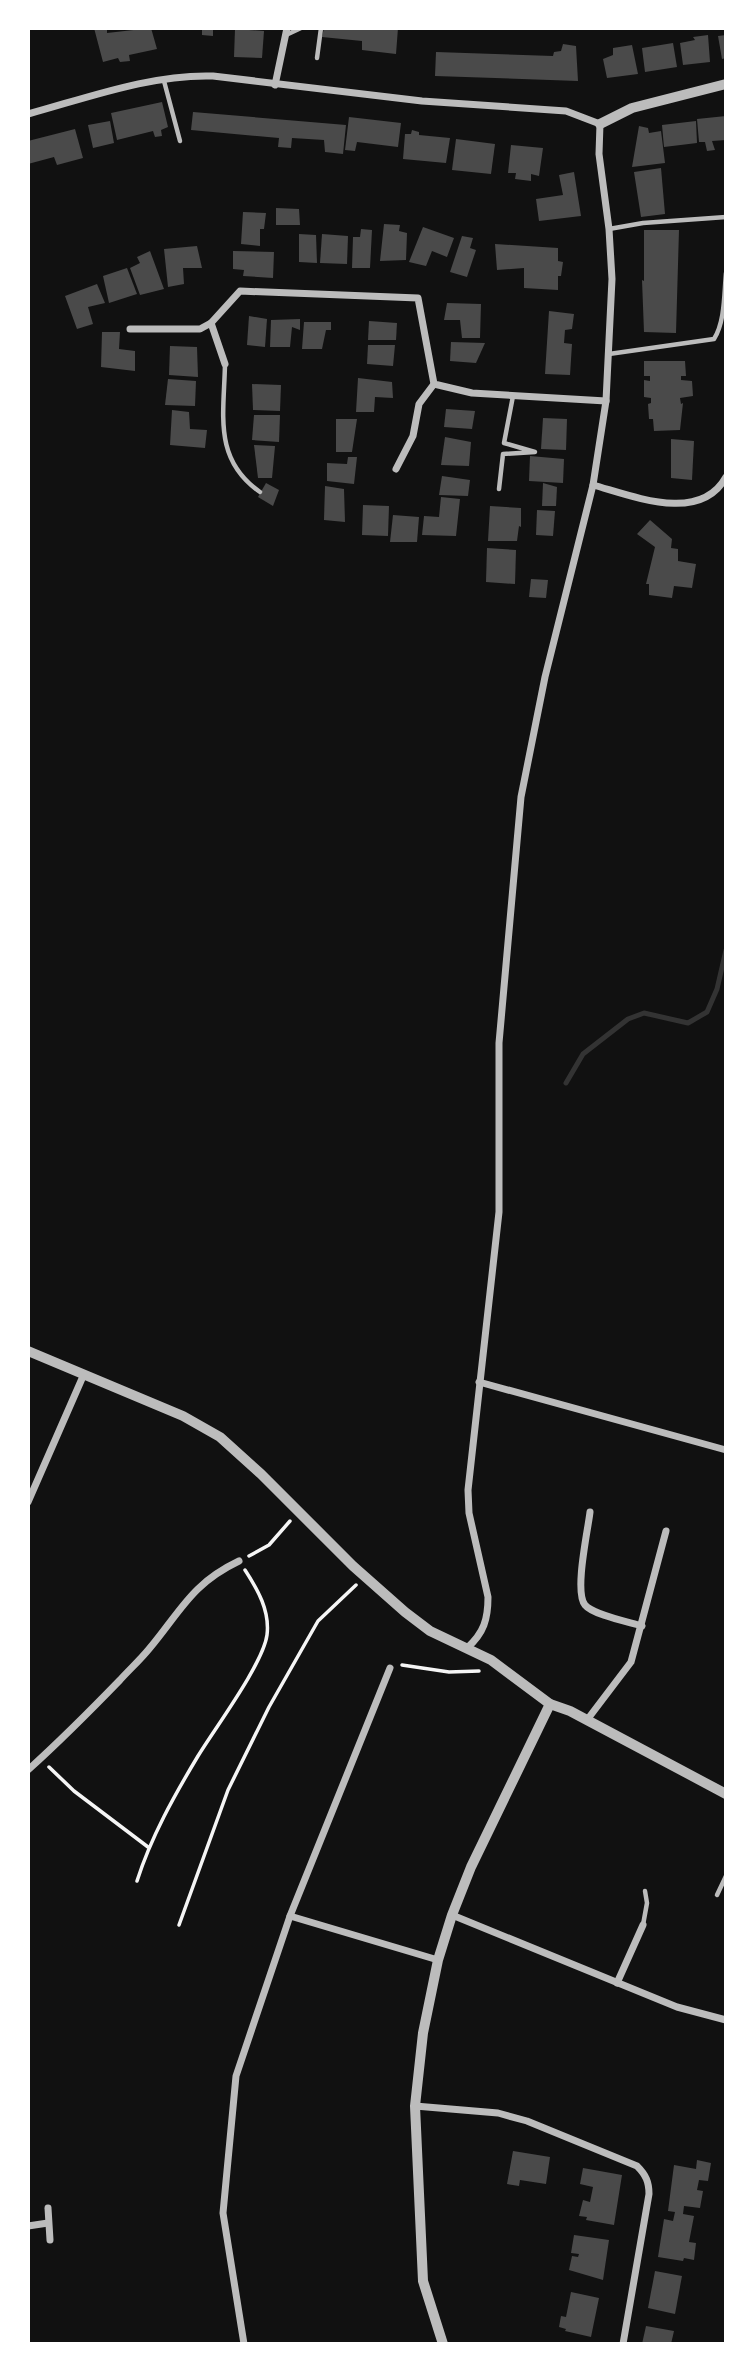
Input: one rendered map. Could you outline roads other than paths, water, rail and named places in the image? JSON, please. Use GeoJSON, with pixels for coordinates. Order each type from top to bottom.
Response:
{"type":"FeatureCollection","features":[{"type":"Feature","properties":{"kind":"street"},"geometry":{"type":"LineString","coordinates":[[275,85],[287,32]]}},
{"type":"Feature","properties":{"kind":"street"},"geometry":{"type":"LineString","coordinates":[[28,114],[123,89],[190,76],[212,76],[422,101],[566,111],[600,124],[632,108],[726,84]]}},
{"type":"Feature","properties":{"kind":"street"},"geometry":{"type":"LineString","coordinates":[[467,1647],[482,1632],[488,1608],[488,1597],[469,1513],[468,1490],[499,1212],[499,1043],[521,797],[531,738],[593,485],[606,401],[612,279],[600,154],[600,124]]}},
{"type":"Feature","properties":{"kind":"street"},"geometry":{"type":"LineString","coordinates":[[130,329],[200,329],[211,323],[240,290],[418,298],[434,384],[419,404],[413,436],[396,469]]}},
{"type":"Feature","properties":{"kind":"street"},"geometry":{"type":"LineString","coordinates":[[211,323],[225,365]]}},
{"type":"Feature","properties":{"kind":"street"},"geometry":{"type":"LineString","coordinates":[[434,384],[472,393],[606,401]]}},
{"type":"Feature","properties":{"kind":"street"},"geometry":{"type":"LineString","coordinates":[[593,485],[649,501],[679,503],[710,495],[726,477]]}},
{"type":"Feature","properties":{"kind":"street"},"geometry":{"type":"LineString","coordinates":[[28,1351],[202,1426],[240,1454],[365,1577],[430,1631],[491,1660],[550,1704],[570,1711],[726,1794]]}},
{"type":"Feature","properties":{"kind":"street"},"geometry":{"type":"LineString","coordinates":[[28,1502],[84,1374]]}},
{"type":"Feature","properties":{"kind":"street"},"geometry":{"type":"LineString","coordinates":[[479,1382],[726,1450]]}},
{"type":"Feature","properties":{"kind":"street"},"geometry":{"type":"LineString","coordinates":[[590,1512],[580,1578],[580,1593],[585,1605],[642,1626]]}},
{"type":"Feature","properties":{"kind":"street"},"geometry":{"type":"LineString","coordinates":[[587,1720],[631,1662],[666,1531]]}},
{"type":"Feature","properties":{"kind":"street"},"geometry":{"type":"LineString","coordinates":[[28,1770],[82,1720],[149,1650],[172,1616],[195,1589],[219,1571],[239,1561]]}},
{"type":"Feature","properties":{"kind":"street"},"geometry":{"type":"LineString","coordinates":[[244,2344],[223,2213],[236,2076],[290,1916],[390,1668]]}},
{"type":"Feature","properties":{"kind":"street"},"geometry":{"type":"LineString","coordinates":[[443,2344],[423,2281],[415,2106],[423,2033],[438,1960],[452,1915],[471,1867],[550,1704]]}},
{"type":"Feature","properties":{"kind":"street"},"geometry":{"type":"LineString","coordinates":[[452,1915],[677,2007],[726,2020]]}},
{"type":"Feature","properties":{"kind":"street"},"geometry":{"type":"LineString","coordinates":[[290,1916],[438,1960]]}},
{"type":"Feature","properties":{"kind":"street"},"geometry":{"type":"LineString","coordinates":[[617,1983],[643,1925]]}},
{"type":"Feature","properties":{"kind":"street"},"geometry":{"type":"LineString","coordinates":[[415,2106],[498,2113],[527,2121],[637,2166],[644,2173],[649,2183],[649,2194],[623,2344]]}},
{"type":"Feature","properties":{"kind":"street"},"geometry":{"type":"LineString","coordinates":[[48,2208],[50,2241]]}},
{"type":"Feature","properties":{"kind":"street"},"geometry":{"type":"LineString","coordinates":[[28,2226],[48,2223]]}},
{"type":"Feature","properties":{"kind":"lane"},"geometry":{"type":"LineString","coordinates":[[287,32],[300,28]]}},
{"type":"Feature","properties":{"kind":"lane"},"geometry":{"type":"LineString","coordinates":[[317,58],[321,28]]}},
{"type":"Feature","properties":{"kind":"lane"},"geometry":{"type":"LineString","coordinates":[[164,81],[180,141]]}},
{"type":"Feature","properties":{"kind":"lane"},"geometry":{"type":"LineString","coordinates":[[609,229],[643,223],[726,217]]}},
{"type":"Feature","properties":{"kind":"lane"},"geometry":{"type":"LineString","coordinates":[[608,354],[714,339],[721,320],[726,273]]}},
{"type":"Feature","properties":{"kind":"lane"},"geometry":{"type":"LineString","coordinates":[[225,365],[226,446],[232,465],[244,481],[260,492]]}},
{"type":"Feature","properties":{"kind":"lane"},"geometry":{"type":"LineString","coordinates":[[499,489],[502,454],[535,452],[504,443],[513,396]]}},
{"type":"Feature","properties":{"kind":"lane"},"geometry":{"type":"LineString","coordinates":[[717,1895],[726,1877]]}},
{"type":"Feature","properties":{"kind":"lane"},"geometry":{"type":"LineString","coordinates":[[643,1925],[646,1916],[645,1891]]}},
{"type":"Feature","properties":{"kind":"waterway"},"geometry":{"type":"LineString","coordinates":[[566,1083],[583,1054],[628,1019],[644,1013],[688,1023],[707,1012],[717,989],[726,950]]}}]}
